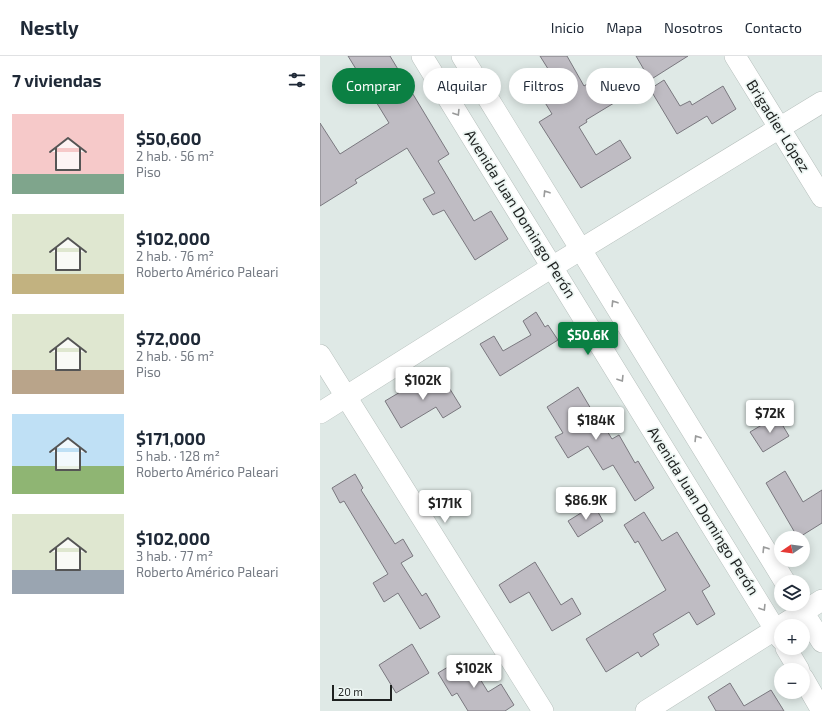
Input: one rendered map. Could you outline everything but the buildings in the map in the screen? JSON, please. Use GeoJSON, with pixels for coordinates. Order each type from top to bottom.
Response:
{"type":"FeatureCollection","features":[{"type":"Feature","properties":{"kind":"street","name":"Avenida Juan Domingo Perón"},"geometry":{"type":"LineString","coordinates":[[422,56],[774,628]]}},
{"type":"Feature","properties":{"kind":"street"},"geometry":{"type":"LineString","coordinates":[[462,56],[781,575]]}},
{"type":"Feature","properties":{"kind":"street","name":"Brigadier López"},"geometry":{"type":"LineString","coordinates":[[735,56],[822,197]]}},
{"type":"Feature","properties":{"kind":"street"},"geometry":{"type":"LineString","coordinates":[[320,413],[552,267],[822,102]]}},
{"type":"Feature","properties":{"kind":"street"},"geometry":{"type":"LineString","coordinates":[[320,356],[543,711]]}},
{"type":"Feature","properties":{"kind":"street"},"geometry":{"type":"LineString","coordinates":[[810,605],[822,600]]}},
{"type":"Feature","properties":{"kind":"street"},"geometry":{"type":"LineString","coordinates":[[791,619],[798,611]]}},
{"type":"Feature","properties":{"kind":"street"},"geometry":{"type":"LineString","coordinates":[[803,611],[822,642]]}},
{"type":"Feature","properties":{"kind":"street"},"geometry":{"type":"LineString","coordinates":[[646,711],[774,636]]}},
{"type":"Feature","properties":{"kind":"street"},"geometry":{"type":"LineString","coordinates":[[810,690],[822,711]]}}]}
